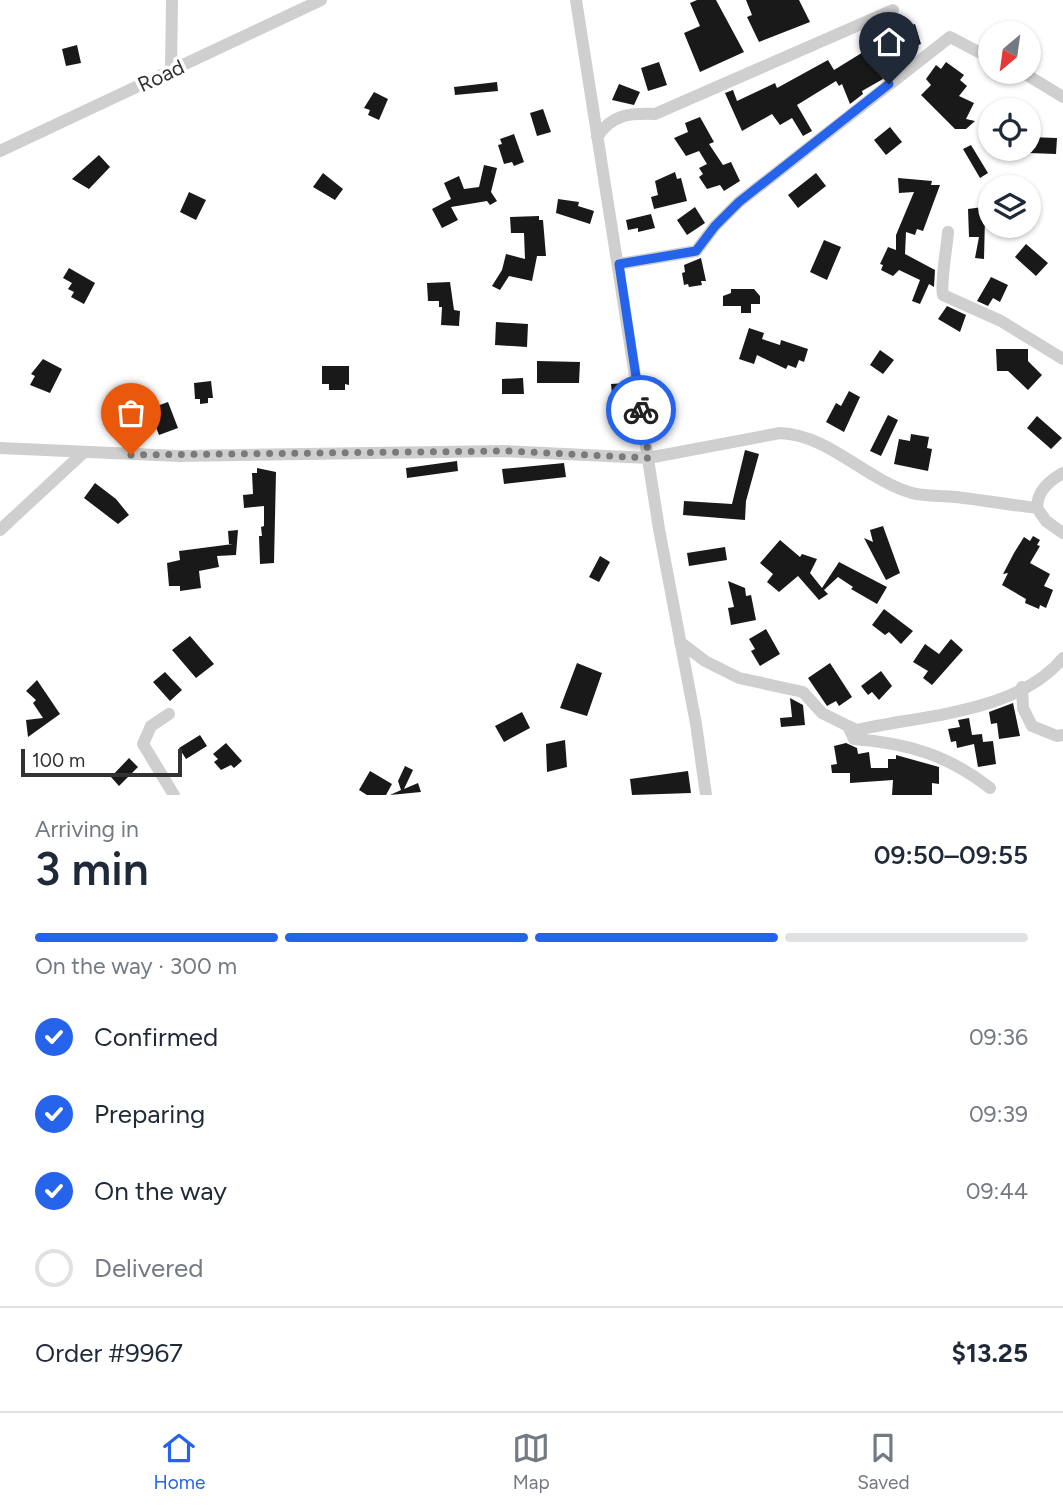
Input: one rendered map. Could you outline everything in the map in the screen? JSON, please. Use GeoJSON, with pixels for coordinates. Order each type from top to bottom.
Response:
{"type":"FeatureCollection","features":[{"type":"Feature","properties":{"kind":"street"},"geometry":{"type":"LineString","coordinates":[[171,71],[172,0]]}},
{"type":"Feature","properties":{"kind":"street","name":"Road"},"geometry":{"type":"LineString","coordinates":[[0,151],[321,0]]}},
{"type":"Feature","properties":{"kind":"street"},"geometry":{"type":"LineString","coordinates":[[576,0],[706,795]]}},
{"type":"Feature","properties":{"kind":"street"},"geometry":{"type":"LineString","coordinates":[[597,136],[606,123],[628,113],[655,114],[893,10]]}},
{"type":"Feature","properties":{"kind":"street"},"geometry":{"type":"LineString","coordinates":[[619,264],[696,251],[715,226],[739,202],[950,37],[978,52]]}},
{"type":"Feature","properties":{"kind":"street"},"geometry":{"type":"LineString","coordinates":[[1041,84],[1063,97]]}},
{"type":"Feature","properties":{"kind":"street"},"geometry":{"type":"LineString","coordinates":[[948,232],[946,271],[940,286],[943,295],[1001,321],[1063,359]]}},
{"type":"Feature","properties":{"kind":"street"},"geometry":{"type":"LineString","coordinates":[[0,448],[179,456],[508,451],[649,458],[792,433],[913,493],[1037,508]]}},
{"type":"Feature","properties":{"kind":"street"},"geometry":{"type":"LineString","coordinates":[[0,530],[83,453]]}},
{"type":"Feature","properties":{"kind":"street"},"geometry":{"type":"LineString","coordinates":[[1063,473],[1046,485],[1037,501],[1037,508],[1046,521],[1063,533]]}},
{"type":"Feature","properties":{"kind":"street"},"geometry":{"type":"LineString","coordinates":[[680,642],[705,661],[739,678],[803,692],[822,713],[858,730],[952,714],[1022,687],[1054,669],[1063,658]]}},
{"type":"Feature","properties":{"kind":"street"},"geometry":{"type":"LineString","coordinates":[[1022,687],[1023,708],[1032,726],[1057,736],[1063,735]]}},
{"type":"Feature","properties":{"kind":"street"},"geometry":{"type":"LineString","coordinates":[[169,714],[151,726],[144,737],[144,744],[174,795]]}},
{"type":"Feature","properties":{"kind":"street"},"geometry":{"type":"LineString","coordinates":[[848,726],[854,739],[876,741],[942,756],[990,788]]}},
{"type":"Feature","properties":{"kind":"building"},"geometry":{"type":"Polygon","coordinates":[[[697,0],[716,0],[744,52],[700,72],[684,33],[700,26],[690,3],[697,0]]]}},
{"type":"Feature","properties":{"kind":"building"},"geometry":{"type":"Polygon","coordinates":[[[746,0],[799,0],[810,22],[759,42],[747,17],[752,15],[746,0]]]}},
{"type":"Feature","properties":{"kind":"building"},"geometry":{"type":"Polygon","coordinates":[[[908,19],[910,26],[915,24],[921,44],[899,52],[901,56],[876,66],[883,79],[862,91],[863,94],[850,104],[842,84],[839,86],[836,81],[797,105],[812,131],[803,136],[792,118],[780,125],[772,114],[742,131],[725,93],[733,90],[737,101],[775,83],[777,88],[828,60],[834,70],[873,46],[870,40],[895,30],[893,25],[908,19]]]}},
{"type":"Feature","properties":{"kind":"building"},"geometry":{"type":"Polygon","coordinates":[[[77,45],[81,63],[66,66],[62,49],[77,45]]]}},
{"type":"Feature","properties":{"kind":"building"},"geometry":{"type":"Polygon","coordinates":[[[659,62],[667,85],[648,91],[641,68],[659,62]]]}},
{"type":"Feature","properties":{"kind":"building"},"geometry":{"type":"Polygon","coordinates":[[[946,62],[964,75],[960,80],[967,86],[959,96],[974,103],[966,119],[975,121],[966,129],[955,129],[921,95],[931,85],[926,79],[936,65],[941,69],[946,62]]]}},
{"type":"Feature","properties":{"kind":"building"},"geometry":{"type":"Polygon","coordinates":[[[497,82],[498,91],[455,95],[454,87],[497,82]]]}},
{"type":"Feature","properties":{"kind":"building"},"geometry":{"type":"Polygon","coordinates":[[[619,84],[640,92],[634,105],[612,100],[619,84]]]}},
{"type":"Feature","properties":{"kind":"building"},"geometry":{"type":"Polygon","coordinates":[[[374,92],[388,99],[379,120],[368,115],[370,110],[364,108],[374,92]]]}},
{"type":"Feature","properties":{"kind":"building"},"geometry":{"type":"Polygon","coordinates":[[[543,109],[551,132],[537,136],[530,113],[543,109]]]}},
{"type":"Feature","properties":{"kind":"building"},"geometry":{"type":"Polygon","coordinates":[[[700,117],[714,142],[709,144],[723,165],[731,162],[740,181],[724,191],[720,185],[707,189],[699,177],[703,174],[699,168],[707,164],[699,151],[686,156],[674,138],[688,132],[685,123],[700,117]]]}},
{"type":"Feature","properties":{"kind":"building"},"geometry":{"type":"Polygon","coordinates":[[[890,127],[902,142],[886,155],[874,140],[890,127]]]}},
{"type":"Feature","properties":{"kind":"building"},"geometry":{"type":"Polygon","coordinates":[[[514,134],[524,162],[514,166],[512,162],[504,164],[498,145],[502,144],[500,139],[514,134]]]}},
{"type":"Feature","properties":{"kind":"building"},"geometry":{"type":"Polygon","coordinates":[[[1041,137],[1057,138],[1056,154],[1041,153],[1041,137]]]}},
{"type":"Feature","properties":{"kind":"building"},"geometry":{"type":"Polygon","coordinates":[[[971,145],[978,161],[988,173],[978,175],[963,149],[971,145]]]}},
{"type":"Feature","properties":{"kind":"building"},"geometry":{"type":"Polygon","coordinates":[[[99,155],[110,167],[89,189],[72,179],[99,155]]]}},
{"type":"Feature","properties":{"kind":"building"},"geometry":{"type":"Polygon","coordinates":[[[484,165],[497,168],[491,192],[497,201],[490,205],[487,201],[451,207],[458,220],[442,228],[432,209],[451,199],[444,183],[459,176],[464,189],[479,187],[484,165]]]}},
{"type":"Feature","properties":{"kind":"building"},"geometry":{"type":"Polygon","coordinates":[[[675,172],[677,179],[681,178],[687,201],[654,209],[651,197],[658,195],[655,181],[675,172]]]}},
{"type":"Feature","properties":{"kind":"building"},"geometry":{"type":"Polygon","coordinates":[[[323,173],[343,189],[335,200],[313,187],[323,173]]]}},
{"type":"Feature","properties":{"kind":"building"},"geometry":{"type":"Polygon","coordinates":[[[816,173],[826,186],[798,208],[788,195],[816,173]]]}},
{"type":"Feature","properties":{"kind":"building"},"geometry":{"type":"Polygon","coordinates":[[[898,178],[932,181],[931,185],[940,185],[923,231],[917,229],[915,235],[906,232],[905,254],[935,270],[934,287],[929,284],[920,304],[912,301],[920,280],[899,270],[893,276],[881,270],[883,265],[880,264],[888,247],[896,250],[896,235],[914,192],[899,193],[898,178]]]}},
{"type":"Feature","properties":{"kind":"building"},"geometry":{"type":"Polygon","coordinates":[[[189,192],[206,200],[196,220],[180,212],[189,192]]]}},
{"type":"Feature","properties":{"kind":"building"},"geometry":{"type":"Polygon","coordinates":[[[558,199],[579,202],[578,206],[594,211],[590,224],[556,213],[558,199]]]}},
{"type":"Feature","properties":{"kind":"building"},"geometry":{"type":"Polygon","coordinates":[[[695,207],[705,223],[687,235],[677,220],[695,207]]]}},
{"type":"Feature","properties":{"kind":"building"},"geometry":{"type":"Polygon","coordinates":[[[978,208],[978,237],[969,237],[968,209],[978,208]]]}},
{"type":"Feature","properties":{"kind":"building"},"geometry":{"type":"Polygon","coordinates":[[[651,214],[655,228],[638,232],[638,228],[628,230],[626,220],[651,214]]]}},
{"type":"Feature","properties":{"kind":"building"},"geometry":{"type":"Polygon","coordinates":[[[539,216],[539,220],[543,220],[546,256],[537,256],[532,281],[509,276],[500,290],[492,286],[502,270],[506,254],[525,259],[524,233],[511,233],[510,217],[539,216]]]}},
{"type":"Feature","properties":{"kind":"building"},"geometry":{"type":"Polygon","coordinates":[[[979,238],[985,238],[984,259],[975,258],[979,238]]]}},
{"type":"Feature","properties":{"kind":"building"},"geometry":{"type":"Polygon","coordinates":[[[824,240],[841,247],[827,280],[810,272],[824,240]]]}},
{"type":"Feature","properties":{"kind":"building"},"geometry":{"type":"Polygon","coordinates":[[[1026,244],[1048,263],[1036,276],[1015,257],[1026,244]]]}},
{"type":"Feature","properties":{"kind":"building"},"geometry":{"type":"Polygon","coordinates":[[[701,258],[706,281],[701,281],[702,285],[684,285],[684,265],[701,258]]]}},
{"type":"Feature","properties":{"kind":"building"},"geometry":{"type":"Polygon","coordinates":[[[69,268],[95,283],[84,304],[71,297],[74,292],[68,289],[72,283],[63,278],[69,268]]]}},
{"type":"Feature","properties":{"kind":"building"},"geometry":{"type":"Polygon","coordinates":[[[991,277],[1008,285],[1000,302],[993,298],[988,306],[977,301],[991,277]]]}},
{"type":"Feature","properties":{"kind":"building"},"geometry":{"type":"Polygon","coordinates":[[[450,282],[454,310],[460,311],[459,326],[441,325],[442,307],[439,307],[439,301],[428,301],[427,283],[450,282]]]}},
{"type":"Feature","properties":{"kind":"building"},"geometry":{"type":"Polygon","coordinates":[[[731,289],[754,289],[760,296],[760,304],[751,304],[751,313],[741,313],[741,306],[723,306],[723,296],[731,293],[731,289]]]}},
{"type":"Feature","properties":{"kind":"building"},"geometry":{"type":"Polygon","coordinates":[[[947,306],[966,315],[960,332],[938,319],[947,306]]]}},
{"type":"Feature","properties":{"kind":"building"},"geometry":{"type":"Polygon","coordinates":[[[496,322],[528,324],[527,347],[495,345],[496,322]]]}},
{"type":"Feature","properties":{"kind":"building"},"geometry":{"type":"Polygon","coordinates":[[[749,328],[764,333],[762,339],[780,345],[781,340],[808,349],[804,362],[799,360],[796,368],[788,365],[786,369],[757,355],[754,364],[739,359],[749,328]]]}},
{"type":"Feature","properties":{"kind":"building"},"geometry":{"type":"Polygon","coordinates":[[[996,349],[1028,349],[1028,361],[1042,375],[1028,390],[1008,371],[997,371],[996,349]]]}},
{"type":"Feature","properties":{"kind":"building"},"geometry":{"type":"Polygon","coordinates":[[[880,350],[894,360],[883,374],[870,365],[880,350]]]}},
{"type":"Feature","properties":{"kind":"building"},"geometry":{"type":"Polygon","coordinates":[[[43,359],[62,369],[50,393],[30,385],[35,376],[31,374],[43,359]]]}},
{"type":"Feature","properties":{"kind":"building"},"geometry":{"type":"Polygon","coordinates":[[[537,361],[580,362],[579,383],[537,383],[537,361]]]}},
{"type":"Feature","properties":{"kind":"building"},"geometry":{"type":"Polygon","coordinates":[[[322,366],[349,366],[349,385],[345,384],[345,390],[329,390],[329,384],[322,384],[322,366]]]}},
{"type":"Feature","properties":{"kind":"building"},"geometry":{"type":"Polygon","coordinates":[[[523,378],[524,394],[502,394],[502,379],[523,378]]]}},
{"type":"Feature","properties":{"kind":"building"},"geometry":{"type":"Polygon","coordinates":[[[211,381],[213,398],[208,398],[208,403],[200,404],[200,399],[195,399],[194,383],[211,381]]]}},
{"type":"Feature","properties":{"kind":"building"},"geometry":{"type":"Polygon","coordinates":[[[627,383],[631,404],[623,405],[620,432],[616,432],[615,424],[610,423],[614,413],[611,384],[627,383]]]}},
{"type":"Feature","properties":{"kind":"building"},"geometry":{"type":"Polygon","coordinates":[[[849,391],[860,397],[844,432],[826,422],[836,403],[841,406],[849,391]]]}},
{"type":"Feature","properties":{"kind":"building"},"geometry":{"type":"Polygon","coordinates":[[[168,402],[178,428],[159,435],[149,409],[168,402]]]}},
{"type":"Feature","properties":{"kind":"building"},"geometry":{"type":"Polygon","coordinates":[[[111,409],[139,414],[135,432],[131,431],[130,436],[118,433],[119,429],[107,427],[111,409]]]}},
{"type":"Feature","properties":{"kind":"building"},"geometry":{"type":"Polygon","coordinates":[[[888,415],[898,420],[881,456],[870,451],[888,415]]]}},
{"type":"Feature","properties":{"kind":"building"},"geometry":{"type":"Polygon","coordinates":[[[1037,416],[1062,438],[1051,449],[1027,428],[1037,416]]]}},
{"type":"Feature","properties":{"kind":"building"},"geometry":{"type":"Polygon","coordinates":[[[911,434],[929,437],[927,448],[932,449],[928,471],[894,464],[899,439],[910,441],[911,434]]]}},
{"type":"Feature","properties":{"kind":"building"},"geometry":{"type":"Polygon","coordinates":[[[745,450],[759,454],[746,501],[745,520],[683,515],[684,501],[732,504],[745,450]]]}},
{"type":"Feature","properties":{"kind":"building"},"geometry":{"type":"Polygon","coordinates":[[[457,461],[458,471],[407,478],[406,468],[457,461]]]}},
{"type":"Feature","properties":{"kind":"building"},"geometry":{"type":"Polygon","coordinates":[[[564,463],[566,477],[504,484],[502,469],[564,463]]]}},
{"type":"Feature","properties":{"kind":"building"},"geometry":{"type":"Polygon","coordinates":[[[257,468],[276,472],[274,563],[260,564],[259,536],[262,536],[261,527],[264,526],[264,506],[244,508],[243,495],[253,494],[252,473],[257,473],[257,468]]]}},
{"type":"Feature","properties":{"kind":"building"},"geometry":{"type":"Polygon","coordinates":[[[95,483],[116,499],[129,515],[118,524],[84,498],[95,483]]]}},
{"type":"Feature","properties":{"kind":"building"},"geometry":{"type":"Polygon","coordinates":[[[883,526],[900,573],[886,580],[864,538],[873,542],[870,530],[883,526]]]}},
{"type":"Feature","properties":{"kind":"building"},"geometry":{"type":"Polygon","coordinates":[[[238,530],[236,555],[217,556],[219,567],[199,571],[201,588],[180,591],[180,586],[169,586],[167,563],[180,560],[179,551],[233,544],[229,544],[228,531],[238,530]]]}},
{"type":"Feature","properties":{"kind":"building"},"geometry":{"type":"Polygon","coordinates":[[[1033,536],[1040,540],[1037,545],[1040,546],[1030,563],[1050,574],[1044,586],[1053,590],[1046,608],[1040,605],[1039,609],[1025,603],[1026,599],[1002,585],[1008,573],[1003,574],[1024,537],[1030,541],[1033,536]]]}},
{"type":"Feature","properties":{"kind":"building"},"geometry":{"type":"Polygon","coordinates":[[[780,540],[800,557],[802,554],[817,559],[810,573],[822,588],[839,562],[887,587],[877,604],[851,589],[853,587],[838,577],[824,590],[828,594],[819,600],[798,576],[779,592],[767,582],[773,574],[760,563],[780,540]]]}},
{"type":"Feature","properties":{"kind":"building"},"geometry":{"type":"Polygon","coordinates":[[[725,547],[727,560],[689,566],[687,553],[725,547]]]}},
{"type":"Feature","properties":{"kind":"building"},"geometry":{"type":"Polygon","coordinates":[[[600,556],[610,562],[599,582],[589,577],[600,556]]]}},
{"type":"Feature","properties":{"kind":"building"},"geometry":{"type":"Polygon","coordinates":[[[728,581],[745,588],[746,596],[751,595],[756,620],[731,625],[728,608],[734,607],[728,581]]]}},
{"type":"Feature","properties":{"kind":"building"},"geometry":{"type":"Polygon","coordinates":[[[884,609],[913,631],[901,644],[889,632],[885,635],[872,625],[884,609]]]}},
{"type":"Feature","properties":{"kind":"building"},"geometry":{"type":"Polygon","coordinates":[[[766,629],[780,654],[760,666],[751,651],[755,649],[749,639],[766,629]]]}},
{"type":"Feature","properties":{"kind":"building"},"geometry":{"type":"Polygon","coordinates":[[[190,636],[214,664],[196,678],[172,650],[190,636]]]}},
{"type":"Feature","properties":{"kind":"building"},"geometry":{"type":"Polygon","coordinates":[[[951,639],[963,650],[932,685],[923,678],[928,671],[913,662],[925,644],[939,654],[951,639]]]}},
{"type":"Feature","properties":{"kind":"building"},"geometry":{"type":"Polygon","coordinates":[[[577,663],[602,673],[587,716],[560,708],[577,663]]]}},
{"type":"Feature","properties":{"kind":"building"},"geometry":{"type":"Polygon","coordinates":[[[830,663],[852,697],[839,706],[836,701],[827,706],[808,678],[830,663]]]}},
{"type":"Feature","properties":{"kind":"building"},"geometry":{"type":"Polygon","coordinates":[[[881,671],[892,686],[879,700],[872,692],[868,695],[861,686],[881,671]]]}},
{"type":"Feature","properties":{"kind":"building"},"geometry":{"type":"Polygon","coordinates":[[[165,672],[182,690],[170,701],[153,682],[165,672]]]}},
{"type":"Feature","properties":{"kind":"building"},"geometry":{"type":"Polygon","coordinates":[[[37,680],[60,714],[28,737],[26,720],[43,718],[33,703],[36,700],[26,691],[37,680]]]}},
{"type":"Feature","properties":{"kind":"building"},"geometry":{"type":"Polygon","coordinates":[[[790,698],[803,705],[805,725],[781,727],[780,718],[792,717],[790,698]]]}},
{"type":"Feature","properties":{"kind":"building"},"geometry":{"type":"Polygon","coordinates":[[[1013,703],[1020,736],[999,739],[997,723],[991,724],[989,712],[1013,703]]]}},
{"type":"Feature","properties":{"kind":"building"},"geometry":{"type":"Polygon","coordinates":[[[522,712],[530,728],[504,742],[495,726],[522,712]]]}},
{"type":"Feature","properties":{"kind":"building"},"geometry":{"type":"Polygon","coordinates":[[[969,718],[972,735],[982,734],[983,742],[993,741],[996,764],[978,767],[974,744],[957,748],[956,741],[951,742],[948,729],[960,727],[958,720],[969,718]]]}},
{"type":"Feature","properties":{"kind":"building"},"geometry":{"type":"Polygon","coordinates":[[[200,735],[207,746],[186,759],[179,748],[200,735]]]}},
{"type":"Feature","properties":{"kind":"building"},"geometry":{"type":"Polygon","coordinates":[[[565,740],[567,767],[547,772],[546,744],[565,740]]]}},
{"type":"Feature","properties":{"kind":"building"},"geometry":{"type":"Polygon","coordinates":[[[226,743],[242,761],[234,768],[231,765],[221,770],[214,762],[218,759],[213,754],[226,743]]]}},
{"type":"Feature","properties":{"kind":"building"},"geometry":{"type":"Polygon","coordinates":[[[846,743],[857,748],[858,754],[869,752],[871,768],[888,768],[888,759],[896,759],[896,755],[939,767],[939,784],[932,783],[932,795],[892,795],[893,780],[850,783],[850,773],[832,773],[831,765],[837,764],[834,746],[846,743]]]}},
{"type":"Feature","properties":{"kind":"building"},"geometry":{"type":"Polygon","coordinates":[[[129,758],[138,767],[119,786],[111,777],[129,758]]]}},
{"type":"Feature","properties":{"kind":"building"},"geometry":{"type":"Polygon","coordinates":[[[405,766],[413,770],[404,789],[418,783],[421,792],[390,795],[401,790],[398,781],[405,766]]]}},
{"type":"Feature","properties":{"kind":"building"},"geometry":{"type":"Polygon","coordinates":[[[370,771],[392,784],[386,795],[367,795],[359,790],[370,771]]]}},
{"type":"Feature","properties":{"kind":"building"},"geometry":{"type":"Polygon","coordinates":[[[688,771],[691,793],[632,795],[630,779],[688,771]]]}},
{"type":"Feature","properties":{"kind":"way so far"},"geometry":{"type":"LineString","coordinates":[[131,455],[508,451],[649,458],[641,410]]}},
{"type":"Feature","properties":{"kind":"route"},"geometry":{"type":"LineString","coordinates":[[641,410],[619,264],[696,251],[715,226],[739,202],[889,84]]}}]}
